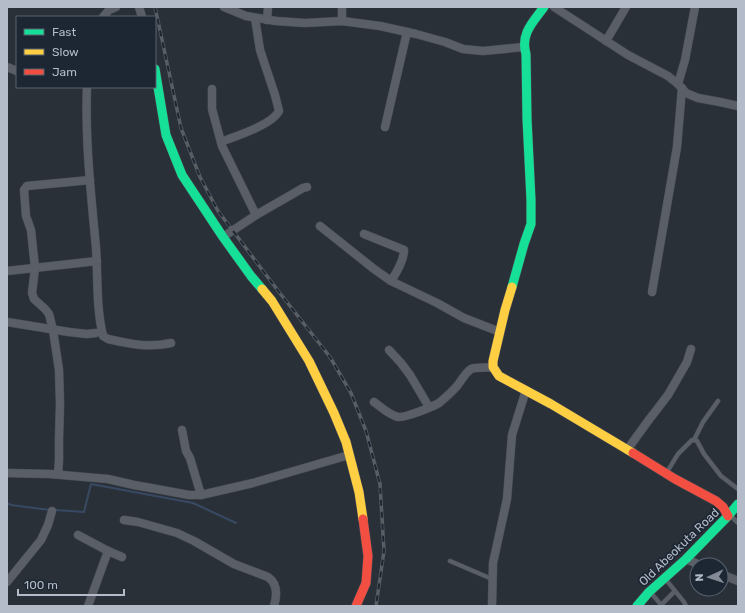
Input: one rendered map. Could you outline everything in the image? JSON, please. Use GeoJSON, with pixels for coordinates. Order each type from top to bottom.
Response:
{"type":"FeatureCollection","features":[{"type":"Feature","properties":{"kind":"main road"},"geometry":{"type":"LineString","coordinates":[[544,7],[527,31],[524,47],[526,54],[531,224],[505,310],[493,361],[493,367],[499,376],[526,390],[666,474],[716,501],[723,507],[728,516]]}},
{"type":"Feature","properties":{"kind":"main road"},"geometry":{"type":"LineString","coordinates":[[156,75],[166,135],[182,175],[251,276],[272,300],[303,350],[334,413],[346,442],[359,492],[368,556],[366,583],[356,606]]}},
{"type":"Feature","properties":{"kind":"main road","name":"Old Abeokuta Road"},"geometry":{"type":"LineString","coordinates":[[637,606],[649,592],[728,516],[738,504]]}},
{"type":"Feature","properties":{"kind":"street"},"geometry":{"type":"LineString","coordinates":[[104,16],[109,10],[116,7]]}},
{"type":"Feature","properties":{"kind":"street"},"geometry":{"type":"LineString","coordinates":[[224,7],[246,16],[267,20],[305,23],[342,21],[380,26],[445,42],[462,49],[483,51],[524,47]]}},
{"type":"Feature","properties":{"kind":"street"},"geometry":{"type":"LineString","coordinates":[[267,20],[268,7]]}},
{"type":"Feature","properties":{"kind":"street"},"geometry":{"type":"LineString","coordinates":[[342,7],[342,21]]}},
{"type":"Feature","properties":{"kind":"street"},"geometry":{"type":"LineString","coordinates":[[554,7],[628,55],[668,76],[686,93],[698,98],[738,106]]}},
{"type":"Feature","properties":{"kind":"street"},"geometry":{"type":"LineString","coordinates":[[606,41],[626,7]]}},
{"type":"Feature","properties":{"kind":"street"},"geometry":{"type":"LineString","coordinates":[[652,292],[676,147],[680,86],[695,7]]}},
{"type":"Feature","properties":{"kind":"street"},"geometry":{"type":"LineString","coordinates":[[221,142],[268,122],[279,111],[260,50],[255,18]]}},
{"type":"Feature","properties":{"kind":"street"},"geometry":{"type":"LineString","coordinates":[[385,128],[407,32]]}},
{"type":"Feature","properties":{"kind":"street"},"geometry":{"type":"LineString","coordinates":[[87,88],[88,156],[100,311],[104,336],[108,339],[140,346],[171,343]]}},
{"type":"Feature","properties":{"kind":"street"},"geometry":{"type":"LineString","coordinates":[[212,89],[212,109],[221,142],[256,215]]}},
{"type":"Feature","properties":{"kind":"street"},"geometry":{"type":"LineString","coordinates":[[58,474],[60,460],[59,370],[47,311],[34,299],[32,293],[35,268],[31,230],[26,216],[24,190],[27,186],[90,180]]}},
{"type":"Feature","properties":{"kind":"street"},"geometry":{"type":"LineString","coordinates":[[223,237],[256,215],[307,187]]}},
{"type":"Feature","properties":{"kind":"street"},"geometry":{"type":"LineString","coordinates":[[320,226],[391,281],[464,318],[500,332]]}},
{"type":"Feature","properties":{"kind":"street"},"geometry":{"type":"LineString","coordinates":[[364,234],[404,250],[404,255],[398,270],[391,281]]}},
{"type":"Feature","properties":{"kind":"street"},"geometry":{"type":"LineString","coordinates":[[7,270],[96,261]]}},
{"type":"Feature","properties":{"kind":"street"},"geometry":{"type":"LineString","coordinates":[[7,322],[52,330],[87,334],[96,333]]}},
{"type":"Feature","properties":{"kind":"street"},"geometry":{"type":"LineString","coordinates":[[627,450],[668,395],[687,362],[691,349]]}},
{"type":"Feature","properties":{"kind":"street"},"geometry":{"type":"LineString","coordinates":[[389,350],[410,375],[429,408]]}},
{"type":"Feature","properties":{"kind":"street"},"geometry":{"type":"LineString","coordinates":[[374,402],[398,417],[414,414],[439,402],[457,386],[468,371],[474,368],[493,367]]}},
{"type":"Feature","properties":{"kind":"street"},"geometry":{"type":"LineString","coordinates":[[492,606],[493,563],[507,499],[512,435],[526,390]]}},
{"type":"Feature","properties":{"kind":"street"},"geometry":{"type":"LineString","coordinates":[[182,430],[186,451],[190,458],[201,495]]}},
{"type":"Feature","properties":{"kind":"street"},"geometry":{"type":"LineString","coordinates":[[7,473],[58,474],[108,479],[134,486],[189,495],[201,495],[253,483],[349,455]]}},
{"type":"Feature","properties":{"kind":"street"},"geometry":{"type":"LineString","coordinates":[[7,582],[41,540],[48,525],[52,511]]}},
{"type":"Feature","properties":{"kind":"street"},"geometry":{"type":"LineString","coordinates":[[124,520],[138,522],[177,533],[234,564],[272,579],[276,590],[274,606]]}},
{"type":"Feature","properties":{"kind":"street"},"geometry":{"type":"LineString","coordinates":[[78,535],[122,557]]}},
{"type":"Feature","properties":{"kind":"street"},"geometry":{"type":"LineString","coordinates":[[88,606],[108,551]]}},
{"type":"Feature","properties":{"kind":"lane"},"geometry":{"type":"LineString","coordinates":[[666,474],[678,454],[692,440],[694,440],[703,422],[718,401]]}},
{"type":"Feature","properties":{"kind":"lane"},"geometry":{"type":"LineString","coordinates":[[694,440],[697,441],[704,454],[721,476],[738,489]]}},
{"type":"Feature","properties":{"kind":"lane"},"geometry":{"type":"LineString","coordinates":[[728,516],[738,523]]}},
{"type":"Feature","properties":{"kind":"lane"},"geometry":{"type":"LineString","coordinates":[[450,561],[492,579]]}},
{"type":"Feature","properties":{"kind":"lane"},"geometry":{"type":"LineString","coordinates":[[665,578],[686,606]]}},
{"type":"Feature","properties":{"kind":"lane"},"geometry":{"type":"LineString","coordinates":[[649,592],[662,606],[676,591]]}},
{"type":"Feature","properties":{"kind":"waterway"},"geometry":{"type":"LineString","coordinates":[[55,510],[84,512],[91,484],[193,503],[236,523]]}},
{"type":"Feature","properties":{"kind":"waterway"},"geometry":{"type":"LineString","coordinates":[[7,503],[11,505],[50,510]]}},
{"type":"Feature","properties":{"kind":"railway"},"geometry":{"type":"LineString","coordinates":[[155,7],[181,128],[200,177],[218,211],[330,357],[351,393],[366,431],[380,484],[384,551],[376,606]]}},
{"type":"Feature","properties":{"kind":"traffic: fast"},"geometry":{"type":"LineString","coordinates":[[512,287],[531,224],[525,40],[526,34],[532,23],[544,7]]}},
{"type":"Feature","properties":{"kind":"traffic: fast"},"geometry":{"type":"LineString","coordinates":[[156,75],[166,135],[182,175],[223,237],[262,289]]}},
{"type":"Feature","properties":{"kind":"traffic: fast"},"geometry":{"type":"LineString","coordinates":[[637,606],[649,592],[686,559],[738,504]]}},
{"type":"Feature","properties":{"kind":"traffic: slow"},"geometry":{"type":"LineString","coordinates":[[512,287],[493,361],[493,367],[499,376],[551,404],[633,453]]}},
{"type":"Feature","properties":{"kind":"traffic: slow"},"geometry":{"type":"LineString","coordinates":[[262,289],[272,301],[309,361],[334,413],[346,442],[359,492],[363,519]]}},
{"type":"Feature","properties":{"kind":"traffic: jam"},"geometry":{"type":"LineString","coordinates":[[633,453],[675,479],[716,501],[723,507],[728,516]]}},
{"type":"Feature","properties":{"kind":"traffic: jam"},"geometry":{"type":"LineString","coordinates":[[356,606],[366,583],[368,556],[363,519]]}}]}
